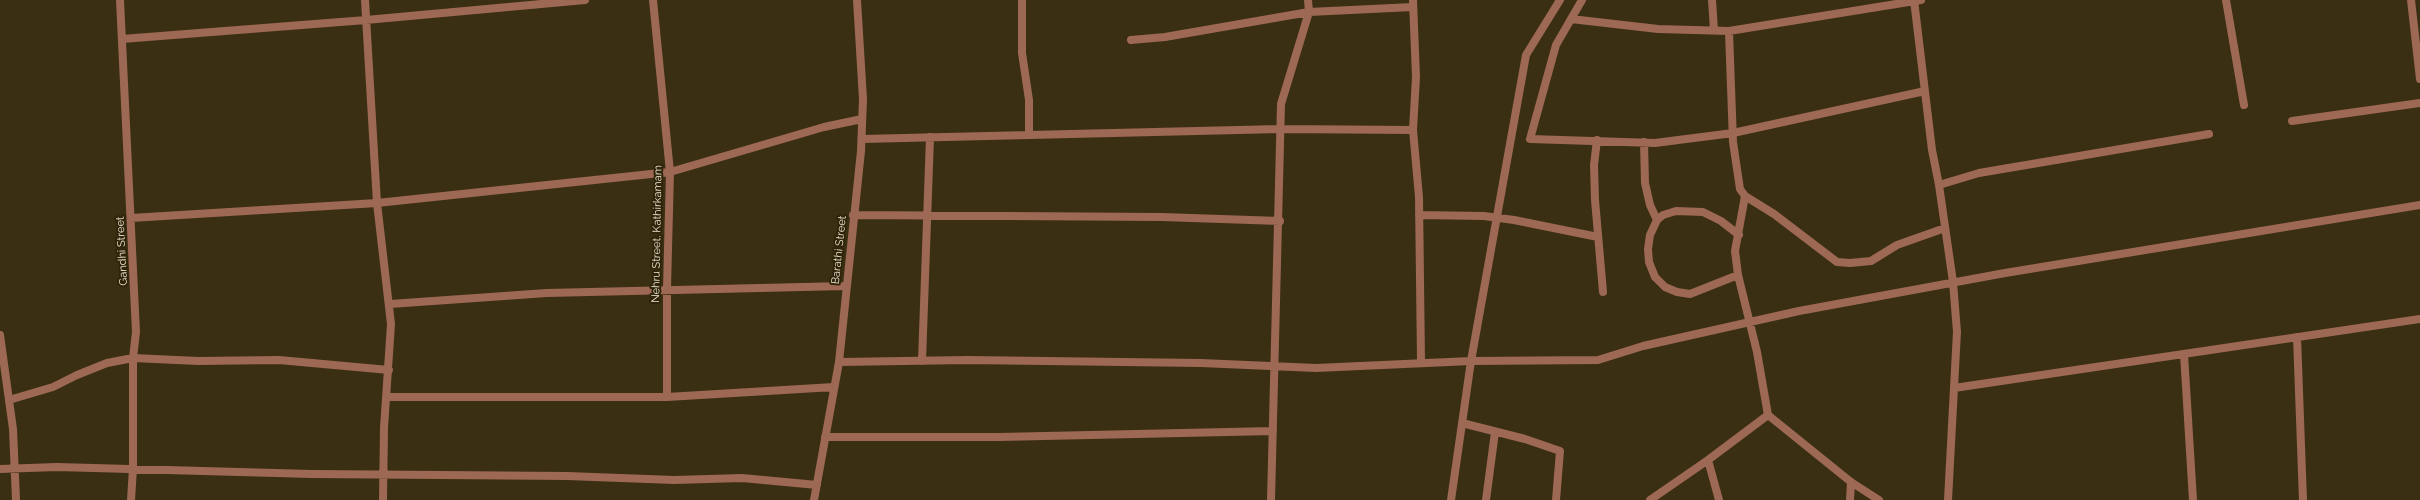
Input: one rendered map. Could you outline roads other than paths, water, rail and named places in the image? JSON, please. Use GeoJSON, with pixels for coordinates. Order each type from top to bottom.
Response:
{"type":"FeatureCollection","features":[{"type":"Feature","properties":{"kind":"street","name":"Gandhi Street"},"geometry":{"type":"LineString","coordinates":[[120,0],[136,332],[133,358],[133,468],[131,500]]}},
{"type":"Feature","properties":{"kind":"street"},"geometry":{"type":"LineString","coordinates":[[365,0],[377,203],[390,304],[391,324],[383,500]]}},
{"type":"Feature","properties":{"kind":"street"},"geometry":{"type":"LineString","coordinates":[[122,39],[366,20],[585,0]]}},
{"type":"Feature","properties":{"kind":"street","name":"Nehru Street, Kathirkamam"},"geometry":{"type":"LineString","coordinates":[[653,0],[670,172],[667,288],[667,397]]}},
{"type":"Feature","properties":{"kind":"street","name":"Barathi Street"},"geometry":{"type":"LineString","coordinates":[[814,500],[839,362],[862,139],[857,0]]}},
{"type":"Feature","properties":{"kind":"street"},"geometry":{"type":"LineString","coordinates":[[1022,0],[1022,53],[1029,100],[1028,135]]}},
{"type":"Feature","properties":{"kind":"street"},"geometry":{"type":"LineString","coordinates":[[1271,500],[1280,221],[1281,104],[1309,12],[1308,0]]}},
{"type":"Feature","properties":{"kind":"street"},"geometry":{"type":"LineString","coordinates":[[1451,500],[1470,361],[1498,218],[1526,55],[1560,0]]}},
{"type":"Feature","properties":{"kind":"street"},"geometry":{"type":"LineString","coordinates":[[1582,0],[1556,46],[1530,139],[1644,142],[1733,132],[1925,91]]}},
{"type":"Feature","properties":{"kind":"street"},"geometry":{"type":"LineString","coordinates":[[1712,0],[1714,30]]}},
{"type":"Feature","properties":{"kind":"street"},"geometry":{"type":"LineString","coordinates":[[1571,19],[1658,29],[1729,31],[1917,0],[1932,150],[1939,185],[1953,282],[1957,332],[1948,500]]}},
{"type":"Feature","properties":{"kind":"street"},"geometry":{"type":"LineString","coordinates":[[2226,0],[2244,105]]}},
{"type":"Feature","properties":{"kind":"street"},"geometry":{"type":"LineString","coordinates":[[2411,0],[2420,78]]}},
{"type":"Feature","properties":{"kind":"street"},"geometry":{"type":"LineString","coordinates":[[1131,40],[1165,37],[1309,12],[1413,3],[1416,77],[1413,130],[1419,215],[1421,362]]}},
{"type":"Feature","properties":{"kind":"street"},"geometry":{"type":"LineString","coordinates":[[1729,31],[1733,132],[1740,189],[1745,196],[1774,214],[1837,262],[1850,263],[1871,260],[1897,245],[1945,228]]}},
{"type":"Feature","properties":{"kind":"street"},"geometry":{"type":"LineString","coordinates":[[2292,120],[2420,103]]}},
{"type":"Feature","properties":{"kind":"street"},"geometry":{"type":"LineString","coordinates":[[131,218],[377,203],[670,172],[824,127],[862,119]]}},
{"type":"Feature","properties":{"kind":"street"},"geometry":{"type":"LineString","coordinates":[[862,139],[1280,129],[1413,130]]}},
{"type":"Feature","properties":{"kind":"street"},"geometry":{"type":"LineString","coordinates":[[1939,185],[1979,173],[2209,134]]}},
{"type":"Feature","properties":{"kind":"street"},"geometry":{"type":"LineString","coordinates":[[922,361],[930,137]]}},
{"type":"Feature","properties":{"kind":"street"},"geometry":{"type":"LineString","coordinates":[[1597,140],[1594,172],[1603,292]]}},
{"type":"Feature","properties":{"kind":"street"},"geometry":{"type":"LineString","coordinates":[[1644,142],[1645,183],[1650,205],[1658,220]]}},
{"type":"Feature","properties":{"kind":"street"},"geometry":{"type":"LineString","coordinates":[[1745,196],[1740,214],[1739,235],[1735,251],[1738,275],[1748,322],[1757,352],[1768,415],[1851,482],[1879,500]]}},
{"type":"Feature","properties":{"kind":"street"},"geometry":{"type":"LineString","coordinates":[[839,362],[1202,362],[1276,367],[1353,367],[1421,362],[1598,360],[1643,346],[1748,322],[1953,282],[2420,205]]}},
{"type":"Feature","properties":{"kind":"street"},"geometry":{"type":"LineString","coordinates":[[1738,275],[1690,294],[1676,292],[1665,287],[1655,277],[1648,256],[1650,235],[1658,220],[1663,215],[1676,211],[1703,212],[1721,221],[1739,235]]}},
{"type":"Feature","properties":{"kind":"street"},"geometry":{"type":"LineString","coordinates":[[853,215],[1162,216],[1280,221]]}},
{"type":"Feature","properties":{"kind":"street"},"geometry":{"type":"LineString","coordinates":[[1419,215],[1498,218],[1598,237]]}},
{"type":"Feature","properties":{"kind":"street"},"geometry":{"type":"LineString","coordinates":[[390,304],[547,293],[667,288],[846,286]]}},
{"type":"Feature","properties":{"kind":"street"},"geometry":{"type":"LineString","coordinates":[[1954,388],[2420,319]]}},
{"type":"Feature","properties":{"kind":"street"},"geometry":{"type":"LineString","coordinates":[[0,335],[16,468],[16,500]]}},
{"type":"Feature","properties":{"kind":"street"},"geometry":{"type":"LineString","coordinates":[[2297,337],[2303,500]]}},
{"type":"Feature","properties":{"kind":"street"},"geometry":{"type":"LineString","coordinates":[[2184,354],[2193,500]]}},
{"type":"Feature","properties":{"kind":"street"},"geometry":{"type":"LineString","coordinates":[[9,400],[53,388],[77,375],[108,363],[133,358],[198,361],[279,360],[389,370]]}},
{"type":"Feature","properties":{"kind":"street"},"geometry":{"type":"LineString","coordinates":[[387,397],[667,397],[834,387]]}},
{"type":"Feature","properties":{"kind":"street"},"geometry":{"type":"LineString","coordinates":[[1650,500],[1708,460],[1768,415]]}},
{"type":"Feature","properties":{"kind":"street"},"geometry":{"type":"LineString","coordinates":[[1462,423],[1560,452],[1556,500]]}},
{"type":"Feature","properties":{"kind":"street"},"geometry":{"type":"LineString","coordinates":[[825,437],[999,437],[1273,431]]}},
{"type":"Feature","properties":{"kind":"street"},"geometry":{"type":"LineString","coordinates":[[1486,500],[1496,432]]}},
{"type":"Feature","properties":{"kind":"street"},"geometry":{"type":"LineString","coordinates":[[1708,460],[1719,500]]}},
{"type":"Feature","properties":{"kind":"street"},"geometry":{"type":"LineString","coordinates":[[0,469],[133,468],[383,475],[567,476],[666,480],[742,478],[817,485]]}},
{"type":"Feature","properties":{"kind":"street"},"geometry":{"type":"LineString","coordinates":[[1850,500],[1851,482]]}}]}
